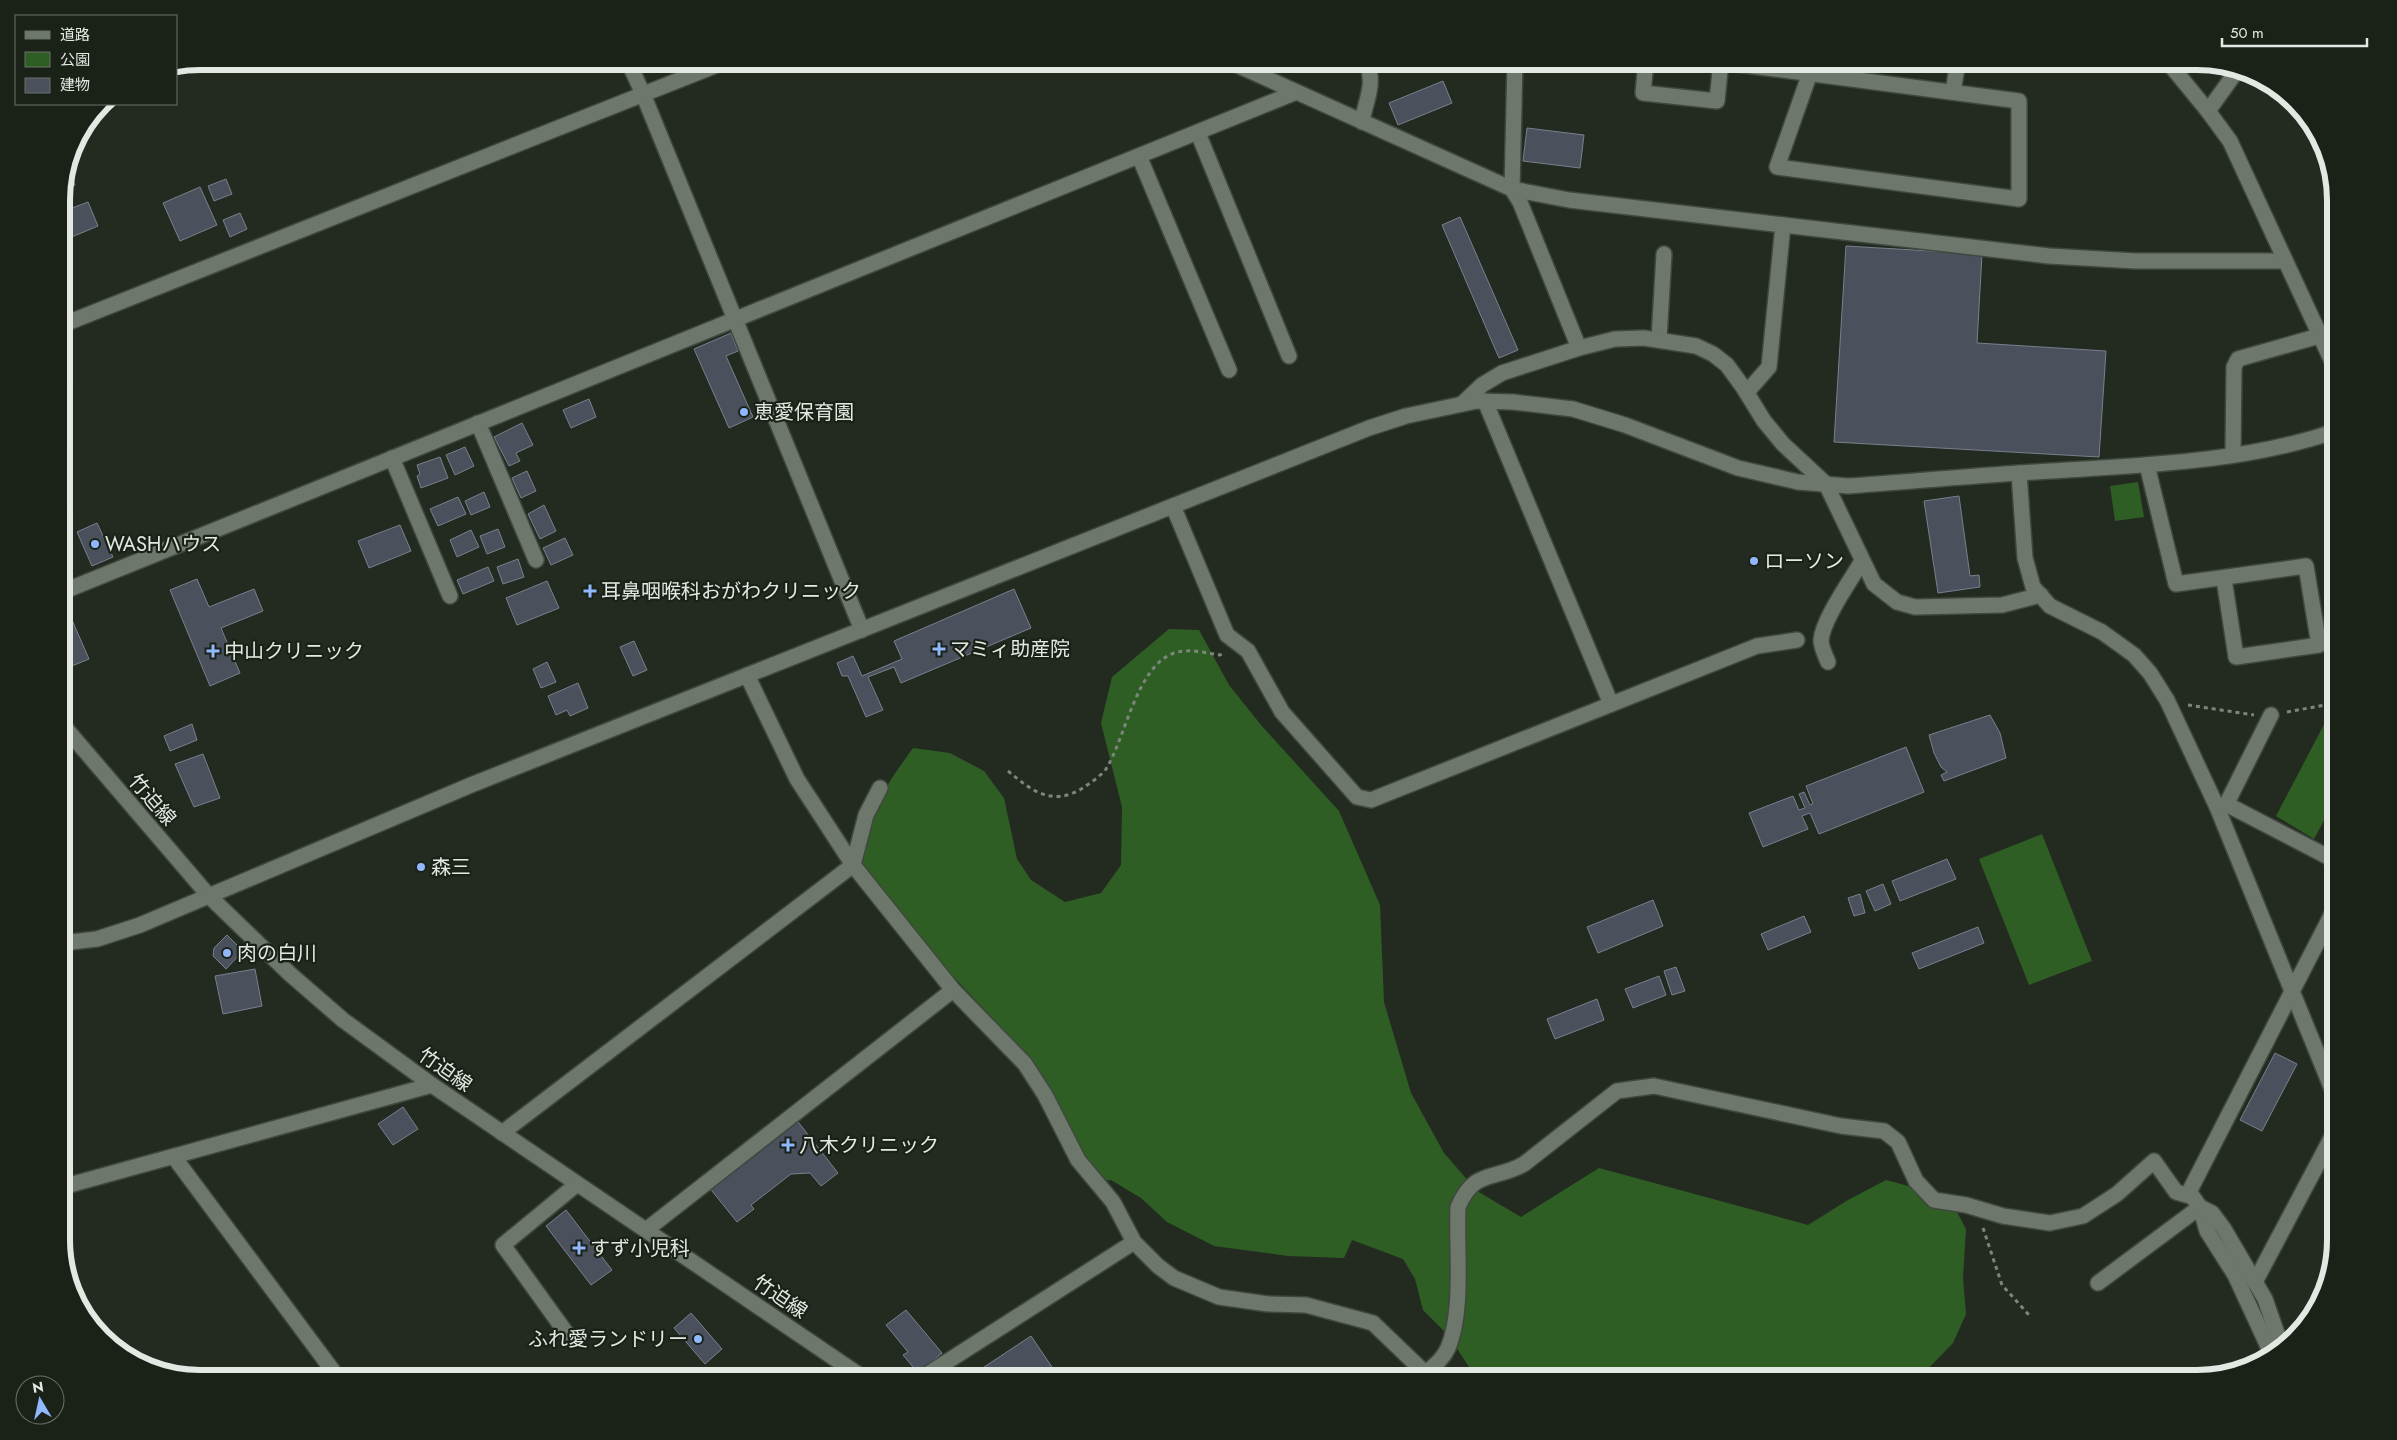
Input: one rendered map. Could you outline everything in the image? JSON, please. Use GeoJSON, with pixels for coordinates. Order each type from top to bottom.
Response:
{"type":"FeatureCollection","features":[{"type":"Feature","properties":{"kind":"street"},"geometry":{"type":"LineString","coordinates":[[632,70],[862,630]]}},
{"type":"Feature","properties":{"kind":"street"},"geometry":{"type":"LineString","coordinates":[[70,321],[704,70]]}},
{"type":"Feature","properties":{"kind":"street"},"geometry":{"type":"LineString","coordinates":[[1247,70],[1294,93],[1512,189],[1569,200],[2049,256],[2136,261],[2284,261]]}},
{"type":"Feature","properties":{"kind":"street"},"geometry":{"type":"LineString","coordinates":[[1362,122],[1372,81],[1369,70]]}},
{"type":"Feature","properties":{"kind":"street"},"geometry":{"type":"LineString","coordinates":[[1515,70],[1512,189],[1520,202],[1580,348]]}},
{"type":"Feature","properties":{"kind":"street"},"geometry":{"type":"LineString","coordinates":[[1645,70],[1643,93],[1716,100],[1720,70]]}},
{"type":"Feature","properties":{"kind":"street"},"geometry":{"type":"LineString","coordinates":[[1811,70],[1777,166],[2019,199],[2019,101],[1953,92],[1829,70]]}},
{"type":"Feature","properties":{"kind":"street"},"geometry":{"type":"LineString","coordinates":[[1953,92],[1957,70]]}},
{"type":"Feature","properties":{"kind":"street"},"geometry":{"type":"LineString","coordinates":[[2174,70],[2230,141],[2327,352]]}},
{"type":"Feature","properties":{"kind":"street"},"geometry":{"type":"LineString","coordinates":[[2208,111],[2234,75]]}},
{"type":"Feature","properties":{"kind":"street"},"geometry":{"type":"LineString","coordinates":[[70,589],[1294,93]]}},
{"type":"Feature","properties":{"kind":"street"},"geometry":{"type":"LineString","coordinates":[[1198,133],[1289,356]]}},
{"type":"Feature","properties":{"kind":"street"},"geometry":{"type":"LineString","coordinates":[[1139,156],[1229,370]]}},
{"type":"Feature","properties":{"kind":"street"},"geometry":{"type":"LineString","coordinates":[[1746,392],[1769,367],[1782,225]]}},
{"type":"Feature","properties":{"kind":"street"},"geometry":{"type":"LineString","coordinates":[[1659,339],[1664,254]]}},
{"type":"Feature","properties":{"kind":"street"},"geometry":{"type":"LineString","coordinates":[[2233,455],[2234,367],[2238,358],[2319,336]]}},
{"type":"Feature","properties":{"kind":"street"},"geometry":{"type":"LineString","coordinates":[[1462,404],[1482,385],[1502,373],[1580,348],[1616,339],[1659,339],[1696,346],[1713,354],[1727,366],[1764,421],[1783,444],[1826,484],[1874,584],[1897,602],[1915,607],[2002,605],[2041,595]]}},
{"type":"Feature","properties":{"kind":"street"},"geometry":{"type":"LineString","coordinates":[[70,942],[106,936],[140,925],[471,785],[1369,428],[1406,416],[1485,401],[1513,402],[1573,409],[1625,425],[1738,468],[1798,482],[1848,486],[2147,465],[2233,455],[2312,439],[2327,434]]}},
{"type":"Feature","properties":{"kind":"street"},"geometry":{"type":"LineString","coordinates":[[1485,401],[1611,704]]}},
{"type":"Feature","properties":{"kind":"street"},"geometry":{"type":"LineString","coordinates":[[478,423],[536,560]]}},
{"type":"Feature","properties":{"kind":"street"},"geometry":{"type":"LineString","coordinates":[[392,458],[450,596]]}},
{"type":"Feature","properties":{"kind":"street"},"geometry":{"type":"LineString","coordinates":[[2147,465],[2176,584],[2306,566],[2319,645],[2236,657],[2224,578]]}},
{"type":"Feature","properties":{"kind":"street"},"geometry":{"type":"LineString","coordinates":[[2019,473],[2025,558],[2033,587],[2050,606],[2102,632],[2134,655],[2150,673],[2167,700],[2222,806],[2292,992],[2327,1077]]}},
{"type":"Feature","properties":{"kind":"street"},"geometry":{"type":"LineString","coordinates":[[1173,506],[1227,635],[1248,651],[1282,712],[1357,797],[1371,800],[1758,646],[1798,640]]}},
{"type":"Feature","properties":{"kind":"street"},"geometry":{"type":"LineString","coordinates":[[1828,662],[1821,642],[1822,634],[1837,603],[1862,561]]}},
{"type":"Feature","properties":{"kind":"street"},"geometry":{"type":"LineString","coordinates":[[747,675],[797,779],[853,865],[953,990],[1025,1064],[1045,1095],[1078,1160],[1113,1202],[1134,1242],[1158,1266],[1174,1278],[1219,1297],[1268,1304],[1306,1305],[1373,1323],[1422,1370]]}},
{"type":"Feature","properties":{"kind":"street"},"geometry":{"type":"LineString","coordinates":[[2222,806],[2271,715]]}},
{"type":"Feature","properties":{"kind":"street","name":"竹迫線"},"geometry":{"type":"LineString","coordinates":[[70,733],[209,896],[290,974],[343,1020],[432,1086],[852,1370]]}},
{"type":"Feature","properties":{"kind":"street"},"geometry":{"type":"LineString","coordinates":[[502,1134],[853,865],[866,815],[880,788]]}},
{"type":"Feature","properties":{"kind":"street"},"geometry":{"type":"LineString","coordinates":[[2222,806],[2327,857]]}},
{"type":"Feature","properties":{"kind":"street"},"geometry":{"type":"LineString","coordinates":[[2269,1348],[2235,1274],[2207,1231],[2197,1202],[2189,1192],[2327,924]]}},
{"type":"Feature","properties":{"kind":"street"},"geometry":{"type":"LineString","coordinates":[[646,1230],[953,990]]}},
{"type":"Feature","properties":{"kind":"street"},"geometry":{"type":"LineString","coordinates":[[70,1185],[432,1086]]}},
{"type":"Feature","properties":{"kind":"street"},"geometry":{"type":"LineString","coordinates":[[1431,1370],[1438,1364],[1447,1350],[1455,1328],[1458,1207],[1464,1192],[1480,1179],[1512,1171],[1524,1164],[1616,1090],[1654,1086],[1840,1126],[1884,1131],[1898,1142],[1916,1181],[1934,1200],[1977,1208],[2003,1216],[2050,1223],[2083,1216],[2117,1194],[2154,1161],[2176,1192],[2197,1202],[2212,1213],[2224,1229],[2265,1299],[2279,1340]]}},
{"type":"Feature","properties":{"kind":"street"},"geometry":{"type":"LineString","coordinates":[[2255,1282],[2327,1146]]}},
{"type":"Feature","properties":{"kind":"street"},"geometry":{"type":"LineString","coordinates":[[174,1157],[332,1370]]}},
{"type":"Feature","properties":{"kind":"street"},"geometry":{"type":"LineString","coordinates":[[567,1334],[503,1245],[577,1184]]}},
{"type":"Feature","properties":{"kind":"street"},"geometry":{"type":"LineString","coordinates":[[2098,1283],[2197,1202]]}},
{"type":"Feature","properties":{"kind":"street"},"geometry":{"type":"LineString","coordinates":[[934,1370],[1134,1242]]}},
{"type":"Feature","properties":{"kind":"path"},"geometry":{"type":"LineString","coordinates":[[1008,771],[1033,791],[1050,796],[1070,796],[1106,770],[1131,706],[1154,666],[1173,653],[1184,650],[1220,655],[1239,644]]}},
{"type":"Feature","properties":{"kind":"path"},"geometry":{"type":"LineString","coordinates":[[2167,700],[2217,710],[2263,716],[2327,705]]}},
{"type":"Feature","properties":{"kind":"path"},"geometry":{"type":"LineString","coordinates":[[1977,1208],[2002,1285],[2029,1315]]}},
{"type":"Feature","properties":{"kind":"green space"},"geometry":{"type":"Polygon","coordinates":[[[2138,482],[2144,517],[2115,521],[2110,486],[2138,482]]]}},
{"type":"Feature","properties":{"kind":"green space"},"geometry":{"type":"Polygon","coordinates":[[[1169,629],[1199,630],[1229,685],[1261,725],[1339,811],[1380,905],[1384,1002],[1411,1093],[1444,1153],[1477,1191],[1521,1217],[1599,1168],[1808,1225],[1848,1200],[1886,1180],[1949,1197],[1966,1229],[1963,1278],[1966,1314],[1953,1343],[1927,1370],[1471,1370],[1448,1335],[1423,1310],[1415,1279],[1403,1259],[1352,1240],[1344,1258],[1288,1256],[1214,1246],[1167,1222],[1141,1198],[1111,1180],[1102,1181],[1078,1146],[1029,1057],[933,955],[862,869],[862,852],[864,836],[876,805],[913,748],[950,753],[984,771],[1004,798],[1017,859],[1031,880],[1065,902],[1101,893],[1121,865],[1122,807],[1101,723],[1112,677],[1169,629]]]}},
{"type":"Feature","properties":{"kind":"green space"},"geometry":{"type":"Polygon","coordinates":[[[2327,719],[2327,815],[2314,839],[2276,816],[2327,719]]]}},
{"type":"Feature","properties":{"kind":"green space"},"geometry":{"type":"Polygon","coordinates":[[[2042,834],[2092,961],[2029,985],[1979,859],[2042,834]]]}},
{"type":"Feature","properties":{"kind":"building"},"geometry":{"type":"Polygon","coordinates":[[[1443,81],[1452,103],[1398,125],[1389,103],[1443,81]]]}},
{"type":"Feature","properties":{"kind":"building"},"geometry":{"type":"Polygon","coordinates":[[[1527,128],[1584,135],[1580,168],[1523,161],[1527,128]]]}},
{"type":"Feature","properties":{"kind":"building"},"geometry":{"type":"Polygon","coordinates":[[[72,178],[75,185],[70,187],[72,178]]]}},
{"type":"Feature","properties":{"kind":"building"},"geometry":{"type":"Polygon","coordinates":[[[226,179],[232,194],[214,201],[208,186],[226,179]]]}},
{"type":"Feature","properties":{"kind":"building"},"geometry":{"type":"Polygon","coordinates":[[[200,187],[217,225],[180,241],[163,203],[200,187]]]}},
{"type":"Feature","properties":{"kind":"building"},"geometry":{"type":"Polygon","coordinates":[[[88,202],[98,226],[70,238],[70,209],[88,202]]]}},
{"type":"Feature","properties":{"kind":"building"},"geometry":{"type":"Polygon","coordinates":[[[240,213],[247,229],[230,237],[223,220],[240,213]]]}},
{"type":"Feature","properties":{"kind":"building"},"geometry":{"type":"Polygon","coordinates":[[[1460,217],[1518,350],[1499,358],[1442,225],[1460,217]]]}},
{"type":"Feature","properties":{"kind":"building"},"geometry":{"type":"Polygon","coordinates":[[[1846,246],[1982,254],[1977,343],[2106,351],[2099,457],[1834,442],[1846,246]]]}},
{"type":"Feature","properties":{"kind":"building"},"geometry":{"type":"Polygon","coordinates":[[[731,333],[738,351],[726,356],[753,417],[729,428],[694,349],[731,333]]]}},
{"type":"Feature","properties":{"kind":"building"},"geometry":{"type":"Polygon","coordinates":[[[589,399],[596,417],[571,428],[563,410],[589,399]]]}},
{"type":"Feature","properties":{"kind":"building"},"geometry":{"type":"Polygon","coordinates":[[[522,423],[533,445],[516,453],[520,461],[509,466],[494,437],[522,423]]]}},
{"type":"Feature","properties":{"kind":"building"},"geometry":{"type":"Polygon","coordinates":[[[465,447],[474,466],[455,475],[446,455],[465,447]]]}},
{"type":"Feature","properties":{"kind":"building"},"geometry":{"type":"Polygon","coordinates":[[[440,457],[448,478],[421,488],[417,476],[420,474],[417,465],[440,457]]]}},
{"type":"Feature","properties":{"kind":"building"},"geometry":{"type":"Polygon","coordinates":[[[527,471],[536,491],[521,498],[512,478],[527,471]]]}},
{"type":"Feature","properties":{"kind":"building"},"geometry":{"type":"Polygon","coordinates":[[[484,492],[490,507],[471,515],[465,501],[484,492]]]}},
{"type":"Feature","properties":{"kind":"building"},"geometry":{"type":"Polygon","coordinates":[[[1959,496],[1970,576],[1979,575],[1980,587],[1938,593],[1924,501],[1959,496]]]}},
{"type":"Feature","properties":{"kind":"building"},"geometry":{"type":"Polygon","coordinates":[[[458,497],[466,514],[438,526],[430,509],[458,497]]]}},
{"type":"Feature","properties":{"kind":"building"},"geometry":{"type":"Polygon","coordinates":[[[544,505],[556,531],[540,539],[528,514],[544,505]]]}},
{"type":"Feature","properties":{"kind":"building","name":"WASHハウス"},"geometry":{"type":"Polygon","coordinates":[[[97,523],[113,557],[92,566],[77,532],[97,523]]]}},
{"type":"Feature","properties":{"kind":"building"},"geometry":{"type":"Polygon","coordinates":[[[400,525],[411,551],[369,568],[358,541],[400,525]]]}},
{"type":"Feature","properties":{"kind":"building"},"geometry":{"type":"Polygon","coordinates":[[[498,529],[505,547],[487,554],[480,536],[498,529]]]}},
{"type":"Feature","properties":{"kind":"building"},"geometry":{"type":"Polygon","coordinates":[[[471,530],[479,547],[457,557],[450,540],[471,530]]]}},
{"type":"Feature","properties":{"kind":"building"},"geometry":{"type":"Polygon","coordinates":[[[565,538],[573,555],[551,565],[543,548],[565,538]]]}},
{"type":"Feature","properties":{"kind":"building"},"geometry":{"type":"Polygon","coordinates":[[[518,559],[524,577],[503,584],[497,567],[518,559]]]}},
{"type":"Feature","properties":{"kind":"building"},"geometry":{"type":"Polygon","coordinates":[[[488,567],[494,581],[463,594],[457,580],[488,567]]]}},
{"type":"Feature","properties":{"kind":"building","name":"中山クリニック"},"geometry":{"type":"Polygon","coordinates":[[[197,579],[209,607],[254,589],[263,611],[221,628],[240,673],[210,686],[170,590],[197,579]]]}},
{"type":"Feature","properties":{"kind":"building"},"geometry":{"type":"Polygon","coordinates":[[[547,581],[559,608],[517,625],[506,598],[547,581]]]}},
{"type":"Feature","properties":{"kind":"building","name":"マミィ助産院"},"geometry":{"type":"Polygon","coordinates":[[[1014,589],[1031,628],[901,683],[894,667],[868,677],[883,710],[866,717],[848,676],[842,676],[837,663],[853,656],[862,676],[902,659],[894,641],[1014,589]]]}},
{"type":"Feature","properties":{"kind":"building"},"geometry":{"type":"Polygon","coordinates":[[[70,615],[89,659],[70,667],[70,615]]]}},
{"type":"Feature","properties":{"kind":"building"},"geometry":{"type":"Polygon","coordinates":[[[634,641],[647,670],[633,676],[620,647],[634,641]]]}},
{"type":"Feature","properties":{"kind":"building"},"geometry":{"type":"Polygon","coordinates":[[[547,662],[556,682],[541,688],[533,669],[547,662]]]}},
{"type":"Feature","properties":{"kind":"building"},"geometry":{"type":"Polygon","coordinates":[[[578,683],[588,708],[570,716],[567,710],[556,715],[548,696],[578,683]]]}},
{"type":"Feature","properties":{"kind":"building"},"geometry":{"type":"Polygon","coordinates":[[[1990,715],[2000,733],[2006,758],[1944,781],[1941,775],[1947,772],[1941,767],[1934,753],[1929,735],[1990,715]]]}},
{"type":"Feature","properties":{"kind":"building"},"geometry":{"type":"Polygon","coordinates":[[[192,724],[197,740],[170,751],[164,736],[192,724]]]}},
{"type":"Feature","properties":{"kind":"building"},"geometry":{"type":"Polygon","coordinates":[[[1906,747],[1924,792],[1819,834],[1810,813],[1802,816],[1808,829],[1763,847],[1749,813],[1793,796],[1799,810],[1805,808],[1799,794],[1804,792],[1810,805],[1813,804],[1806,786],[1906,747]]]}},
{"type":"Feature","properties":{"kind":"building"},"geometry":{"type":"Polygon","coordinates":[[[203,754],[220,798],[194,807],[175,764],[203,754]]]}},
{"type":"Feature","properties":{"kind":"building"},"geometry":{"type":"Polygon","coordinates":[[[1947,859],[1956,879],[1900,901],[1892,881],[1947,859]]]}},
{"type":"Feature","properties":{"kind":"building"},"geometry":{"type":"Polygon","coordinates":[[[1883,884],[1891,904],[1875,911],[1866,891],[1883,884]]]}},
{"type":"Feature","properties":{"kind":"building"},"geometry":{"type":"Polygon","coordinates":[[[1860,894],[1865,913],[1854,916],[1848,898],[1860,894]]]}},
{"type":"Feature","properties":{"kind":"building"},"geometry":{"type":"Polygon","coordinates":[[[1653,900],[1663,926],[1598,953],[1587,927],[1653,900]]]}},
{"type":"Feature","properties":{"kind":"building"},"geometry":{"type":"Polygon","coordinates":[[[1804,916],[1811,932],[1768,950],[1761,934],[1804,916]]]}},
{"type":"Feature","properties":{"kind":"building"},"geometry":{"type":"Polygon","coordinates":[[[1978,927],[1984,943],[1919,969],[1912,953],[1978,927]]]}},
{"type":"Feature","properties":{"kind":"building","name":"肉の白川"},"geometry":{"type":"Polygon","coordinates":[[[227,935],[243,951],[226,969],[213,956],[214,948],[227,935]]]}},
{"type":"Feature","properties":{"kind":"building"},"geometry":{"type":"Polygon","coordinates":[[[1676,967],[1685,991],[1672,995],[1664,971],[1676,967]]]}},
{"type":"Feature","properties":{"kind":"building"},"geometry":{"type":"Polygon","coordinates":[[[255,969],[262,1006],[223,1014],[215,976],[255,969]]]}},
{"type":"Feature","properties":{"kind":"building"},"geometry":{"type":"Polygon","coordinates":[[[1659,976],[1666,995],[1633,1008],[1625,989],[1659,976]]]}},
{"type":"Feature","properties":{"kind":"building"},"geometry":{"type":"Polygon","coordinates":[[[1597,999],[1604,1020],[1555,1039],[1547,1019],[1597,999]]]}},
{"type":"Feature","properties":{"kind":"building"},"geometry":{"type":"Polygon","coordinates":[[[2275,1053],[2297,1064],[2262,1131],[2240,1120],[2275,1053]]]}},
{"type":"Feature","properties":{"kind":"building"},"geometry":{"type":"Polygon","coordinates":[[[403,1107],[418,1129],[393,1145],[378,1124],[403,1107]]]}},
{"type":"Feature","properties":{"kind":"building","name":"八木クリニック"},"geometry":{"type":"Polygon","coordinates":[[[795,1118],[838,1173],[821,1186],[810,1173],[791,1174],[751,1205],[754,1209],[737,1222],[708,1186],[795,1118]]]}},
{"type":"Feature","properties":{"kind":"building","name":"すず小児科"},"geometry":{"type":"Polygon","coordinates":[[[566,1210],[612,1270],[591,1285],[546,1226],[566,1210]]]}},
{"type":"Feature","properties":{"kind":"building"},"geometry":{"type":"Polygon","coordinates":[[[906,1310],[942,1353],[922,1370],[916,1370],[903,1355],[908,1352],[886,1325],[906,1310]]]}},
{"type":"Feature","properties":{"kind":"building","name":"ふれ愛ランドリー"},"geometry":{"type":"Polygon","coordinates":[[[691,1313],[722,1349],[705,1364],[674,1328],[691,1313]]]}},
{"type":"Feature","properties":{"kind":"building"},"geometry":{"type":"Polygon","coordinates":[[[1031,1336],[1054,1370],[980,1370],[1031,1336]]]}},
{"type":"Feature","properties":{"kind":"place","name":"恵愛保育園"},"geometry":{"type":"Point","coordinates":[744,412]}},
{"type":"Feature","properties":{"kind":"place","name":"WASHハウス"},"geometry":{"type":"Point","coordinates":[95,544]}},
{"type":"Feature","properties":{"kind":"place","name":"ローソン"},"geometry":{"type":"Point","coordinates":[1754,561]}},
{"type":"Feature","properties":{"kind":"place","name":"耳鼻咽喉科おがわクリニック"},"geometry":{"type":"Point","coordinates":[590,591]}},
{"type":"Feature","properties":{"kind":"place","name":"マミィ助産院"},"geometry":{"type":"Point","coordinates":[939,649]}},
{"type":"Feature","properties":{"kind":"place","name":"中山クリニック"},"geometry":{"type":"Point","coordinates":[213,651]}},
{"type":"Feature","properties":{"kind":"place","name":"森三"},"geometry":{"type":"Point","coordinates":[421,867]}},
{"type":"Feature","properties":{"kind":"place","name":"肉の白川"},"geometry":{"type":"Point","coordinates":[227,953]}},
{"type":"Feature","properties":{"kind":"place","name":"八木クリニック"},"geometry":{"type":"Point","coordinates":[788,1145]}},
{"type":"Feature","properties":{"kind":"place","name":"すず小児科"},"geometry":{"type":"Point","coordinates":[579,1248]}},
{"type":"Feature","properties":{"kind":"place","name":"ふれ愛ランドリー"},"geometry":{"type":"Point","coordinates":[698,1339]}}]}
